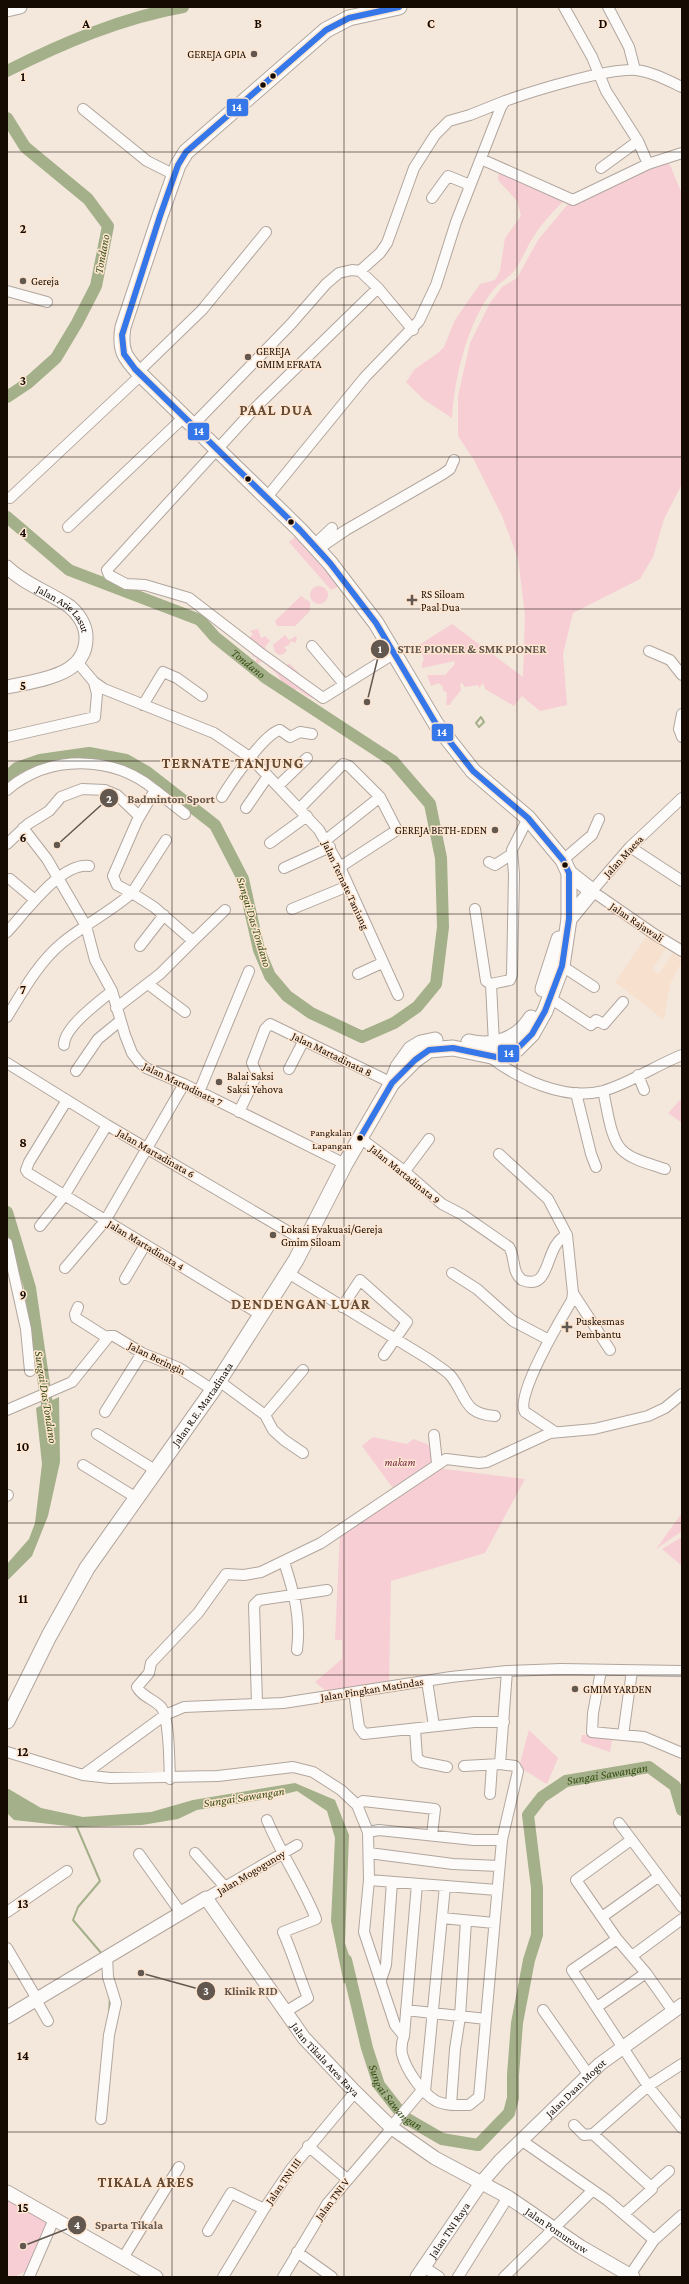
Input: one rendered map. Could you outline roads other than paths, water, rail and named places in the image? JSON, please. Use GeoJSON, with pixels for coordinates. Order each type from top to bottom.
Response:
{"type":"FeatureCollection","features":[{"type":"Feature","properties":{"kind":"highway"},"geometry":{"type":"LineString","coordinates":[[399,7],[349,18],[326,30],[186,152],[175,175],[122,327],[121,348],[139,374],[218,449],[316,547],[376,624],[395,653],[426,710],[470,768],[528,818],[566,866],[592,891]]}},
{"type":"Feature","properties":{"kind":"highway","name":"Jalan R.E. Martadinata"},"geometry":{"type":"LineString","coordinates":[[7,1721],[70,1596],[135,1497],[216,1385],[288,1273],[306,1242],[345,1164],[392,1083],[410,1065],[429,1050],[487,1048],[504,1056],[523,1044],[539,1022],[562,966],[569,921],[566,866]]}},
{"type":"Feature","properties":{"kind":"highway","name":"Jalan Maesa"},"geometry":{"type":"LineString","coordinates":[[569,921],[592,891]]}},
{"type":"Feature","properties":{"kind":"highway"},"geometry":{"type":"LineString","coordinates":[[487,1048],[513,1037],[525,1028],[547,980],[562,930],[569,921]]}},
{"type":"Feature","properties":{"kind":"main road"},"geometry":{"type":"LineString","coordinates":[[7,10],[20,7]]}},
{"type":"Feature","properties":{"kind":"main road","name":"Jalan Arie Lasut"},"geometry":{"type":"LineString","coordinates":[[7,567],[76,613],[86,634],[85,650],[78,663]]}},
{"type":"Feature","properties":{"kind":"main road"},"geometry":{"type":"LineString","coordinates":[[7,688],[57,674],[73,668],[78,663]]}},
{"type":"Feature","properties":{"kind":"main road"},"geometry":{"type":"LineString","coordinates":[[7,2017],[206,1898]]}},
{"type":"Feature","properties":{"kind":"main road","name":"Jalan Tikala Ares Raya"},"geometry":{"type":"LineString","coordinates":[[206,1898],[285,2012],[301,2040],[326,2068],[422,2149],[481,2184]]}},
{"type":"Feature","properties":{"kind":"main road","name":"Jalan Daan Mogot"},"geometry":{"type":"LineString","coordinates":[[481,2184],[520,2140],[588,2074],[622,2046],[678,2008]]}},
{"type":"Feature","properties":{"kind":"main road","name":"Jalan Pomurouw"},"geometry":{"type":"LineString","coordinates":[[481,2184],[508,2197],[625,2275]]}},
{"type":"Feature","properties":{"kind":"main road","name":"Jalan TNI Raya"},"geometry":{"type":"LineString","coordinates":[[421,2272],[481,2184]]}},
{"type":"Feature","properties":{"kind":"main road"},"geometry":{"type":"LineString","coordinates":[[7,2192],[156,2277]]}},
{"type":"Feature","properties":{"kind":"street"},"geometry":{"type":"LineString","coordinates":[[564,7],[592,57],[598,75],[606,91],[638,142],[648,164]]}},
{"type":"Feature","properties":{"kind":"street"},"geometry":{"type":"LineString","coordinates":[[608,7],[629,47],[635,70]]}},
{"type":"Feature","properties":{"kind":"street"},"geometry":{"type":"LineString","coordinates":[[68,528],[189,421],[291,324],[332,278],[346,271],[360,271],[380,253],[387,243],[414,168],[435,135],[449,121],[470,115],[505,101],[598,75],[635,70],[652,74],[682,87]]}},
{"type":"Feature","properties":{"kind":"street"},"geometry":{"type":"LineString","coordinates":[[267,497],[365,377],[413,330],[426,309],[470,185],[500,107],[505,101]]}},
{"type":"Feature","properties":{"kind":"street"},"geometry":{"type":"LineString","coordinates":[[83,109],[147,161],[175,175]]}},
{"type":"Feature","properties":{"kind":"street"},"geometry":{"type":"LineString","coordinates":[[601,168],[638,142]]}},
{"type":"Feature","properties":{"kind":"street"},"geometry":{"type":"LineString","coordinates":[[481,159],[573,200],[648,164],[682,153]]}},
{"type":"Feature","properties":{"kind":"street"},"geometry":{"type":"LineString","coordinates":[[432,198],[448,176],[470,185]]}},
{"type":"Feature","properties":{"kind":"street"},"geometry":{"type":"LineString","coordinates":[[10,498],[139,374],[202,310],[266,232]]}},
{"type":"Feature","properties":{"kind":"street"},"geometry":{"type":"LineString","coordinates":[[360,271],[378,288],[413,330]]}},
{"type":"Feature","properties":{"kind":"street"},"geometry":{"type":"LineString","coordinates":[[378,288],[303,359],[110,566],[107,573],[126,584],[145,585],[192,600],[321,697],[325,697],[395,653]]}},
{"type":"Feature","properties":{"kind":"street"},"geometry":{"type":"LineString","coordinates":[[7,291],[47,302]]}},
{"type":"Feature","properties":{"kind":"street"},"geometry":{"type":"LineString","coordinates":[[316,547],[443,474],[450,469],[454,460]]}},
{"type":"Feature","properties":{"kind":"street"},"geometry":{"type":"LineString","coordinates":[[316,547],[332,528]]}},
{"type":"Feature","properties":{"kind":"street"},"geometry":{"type":"LineString","coordinates":[[312,646],[344,684]]}},
{"type":"Feature","properties":{"kind":"street"},"geometry":{"type":"LineString","coordinates":[[648,651],[670,660],[682,675]]}},
{"type":"Feature","properties":{"kind":"street","name":"Jalan Ternate Taniung"},"geometry":{"type":"LineString","coordinates":[[78,663],[94,682],[104,689],[214,733],[251,758],[300,808],[328,844],[340,867],[398,996]]}},
{"type":"Feature","properties":{"kind":"street"},"geometry":{"type":"LineString","coordinates":[[143,705],[162,672],[177,678],[202,696]]}},
{"type":"Feature","properties":{"kind":"street"},"geometry":{"type":"LineString","coordinates":[[7,737],[95,717],[97,694],[94,682]]}},
{"type":"Feature","properties":{"kind":"street"},"geometry":{"type":"LineString","coordinates":[[682,714],[679,729],[682,737]]}},
{"type":"Feature","properties":{"kind":"street"},"geometry":{"type":"LineString","coordinates":[[222,797],[265,740],[278,730],[289,737],[300,732],[312,734]]}},
{"type":"Feature","properties":{"kind":"street"},"geometry":{"type":"LineString","coordinates":[[278,786],[306,758]]}},
{"type":"Feature","properties":{"kind":"street"},"geometry":{"type":"LineString","coordinates":[[7,790],[18,781],[33,774],[48,769],[78,763],[120,768],[155,790],[185,814]]}},
{"type":"Feature","properties":{"kind":"street"},"geometry":{"type":"LineString","coordinates":[[300,808],[344,764],[349,766],[380,797],[397,830],[340,867]]}},
{"type":"Feature","properties":{"kind":"street"},"geometry":{"type":"LineString","coordinates":[[246,808],[268,776]]}},
{"type":"Feature","properties":{"kind":"street"},"geometry":{"type":"LineString","coordinates":[[7,844],[37,817],[49,811],[61,797],[82,789],[106,790],[117,795],[139,816]]}},
{"type":"Feature","properties":{"kind":"street"},"geometry":{"type":"LineString","coordinates":[[155,790],[139,816],[113,876],[117,885],[164,915],[193,942]]}},
{"type":"Feature","properties":{"kind":"street"},"geometry":{"type":"LineString","coordinates":[[284,868],[328,844],[380,797]]}},
{"type":"Feature","properties":{"kind":"street","name":"Jalan Maesa"},"geometry":{"type":"LineString","coordinates":[[592,891],[630,847],[682,798]]}},
{"type":"Feature","properties":{"kind":"street"},"geometry":{"type":"LineString","coordinates":[[270,843],[307,816]]}},
{"type":"Feature","properties":{"kind":"street"},"geometry":{"type":"LineString","coordinates":[[475,909],[486,981],[491,984],[510,980],[512,976],[514,874],[512,854],[513,846],[528,818]]}},
{"type":"Feature","properties":{"kind":"street"},"geometry":{"type":"LineString","coordinates":[[566,866],[592,835],[599,819]]}},
{"type":"Feature","properties":{"kind":"street","name":"Jalan Martadinata 7"},"geometry":{"type":"LineString","coordinates":[[24,828],[47,859],[86,926],[96,960],[112,991],[120,1021],[132,1053],[139,1062],[146,1068],[184,1084],[345,1164]]}},
{"type":"Feature","properties":{"kind":"street"},"geometry":{"type":"LineString","coordinates":[[7,1017],[40,965],[62,943],[114,909],[132,894],[166,840]]}},
{"type":"Feature","properties":{"kind":"street"},"geometry":{"type":"LineString","coordinates":[[630,847],[682,881]]}},
{"type":"Feature","properties":{"kind":"street"},"geometry":{"type":"LineString","coordinates":[[489,862],[495,865],[512,854]]}},
{"type":"Feature","properties":{"kind":"street"},"geometry":{"type":"LineString","coordinates":[[7,932],[34,900],[57,878],[78,866],[89,866]]}},
{"type":"Feature","properties":{"kind":"street"},"geometry":{"type":"LineString","coordinates":[[10,878],[34,900]]}},
{"type":"Feature","properties":{"kind":"street"},"geometry":{"type":"LineString","coordinates":[[292,909],[348,886]]}},
{"type":"Feature","properties":{"kind":"street","name":"Jalan Rajawali"},"geometry":{"type":"LineString","coordinates":[[592,891],[654,934],[682,951]]}},
{"type":"Feature","properties":{"kind":"street"},"geometry":{"type":"LineString","coordinates":[[116,1008],[148,984],[225,910]]}},
{"type":"Feature","properties":{"kind":"street"},"geometry":{"type":"LineString","coordinates":[[140,946],[164,915]]}},
{"type":"Feature","properties":{"kind":"street"},"geometry":{"type":"LineString","coordinates":[[358,974],[382,963]]}},
{"type":"Feature","properties":{"kind":"street"},"geometry":{"type":"LineString","coordinates":[[562,966],[594,987]]}},
{"type":"Feature","properties":{"kind":"street"},"geometry":{"type":"LineString","coordinates":[[199,1092],[248,971]]}},
{"type":"Feature","properties":{"kind":"street"},"geometry":{"type":"LineString","coordinates":[[148,984],[185,1012]]}},
{"type":"Feature","properties":{"kind":"street"},"geometry":{"type":"LineString","coordinates":[[491,984],[487,1048],[508,1070],[537,1083],[554,1089],[576,1093],[603,1091],[682,1055]]}},
{"type":"Feature","properties":{"kind":"street"},"geometry":{"type":"LineString","coordinates":[[64,1045],[64,1040],[75,1024],[112,991]]}},
{"type":"Feature","properties":{"kind":"street"},"geometry":{"type":"LineString","coordinates":[[550,998],[591,1025],[596,1020],[604,1024],[623,1002]]}},
{"type":"Feature","properties":{"kind":"street"},"geometry":{"type":"LineString","coordinates":[[76,1071],[98,1039],[120,1021]]}},
{"type":"Feature","properties":{"kind":"street","name":"Jalan Martadinata 8"},"geometry":{"type":"LineString","coordinates":[[239,1112],[257,1074],[252,1063],[267,1026],[273,1024],[392,1083]]}},
{"type":"Feature","properties":{"kind":"street"},"geometry":{"type":"LineString","coordinates":[[288,1069],[304,1040]]}},
{"type":"Feature","properties":{"kind":"street","name":"Jalan Martadinata 6"},"geometry":{"type":"LineString","coordinates":[[7,1063],[107,1125],[306,1242]]}},
{"type":"Feature","properties":{"kind":"street"},"geometry":{"type":"LineString","coordinates":[[638,1075],[644,1090]]}},
{"type":"Feature","properties":{"kind":"street"},"geometry":{"type":"LineString","coordinates":[[65,1268],[104,1221],[184,1084]]}},
{"type":"Feature","properties":{"kind":"street"},"geometry":{"type":"LineString","coordinates":[[603,1091],[610,1125],[621,1149],[630,1156],[665,1169]]}},
{"type":"Feature","properties":{"kind":"street"},"geometry":{"type":"LineString","coordinates":[[576,1093],[591,1154],[596,1167]]}},
{"type":"Feature","properties":{"kind":"street","name":"Jalan Martadinata 4"},"geometry":{"type":"LineString","coordinates":[[67,1100],[29,1162],[26,1170],[31,1175],[104,1221],[261,1315]]}},
{"type":"Feature","properties":{"kind":"street"},"geometry":{"type":"LineString","coordinates":[[40,1226],[64,1196],[107,1125]]}},
{"type":"Feature","properties":{"kind":"street","name":"Jalan Martadinata 9"},"geometry":{"type":"LineString","coordinates":[[360,1138],[405,1171],[442,1204],[464,1215],[509,1247],[515,1272],[522,1280],[533,1282],[541,1279],[556,1242],[567,1235]]}},
{"type":"Feature","properties":{"kind":"street"},"geometry":{"type":"LineString","coordinates":[[405,1171],[429,1138]]}},
{"type":"Feature","properties":{"kind":"street"},"geometry":{"type":"LineString","coordinates":[[499,1154],[548,1199],[567,1235],[573,1293],[572,1300],[527,1385],[522,1408],[525,1412],[555,1432]]}},
{"type":"Feature","properties":{"kind":"street"},"geometry":{"type":"LineString","coordinates":[[7,1243],[26,1330],[30,1371]]}},
{"type":"Feature","properties":{"kind":"street"},"geometry":{"type":"LineString","coordinates":[[125,1279],[145,1245]]}},
{"type":"Feature","properties":{"kind":"street"},"geometry":{"type":"LineString","coordinates":[[288,1273],[342,1308],[430,1360],[450,1375],[467,1404],[476,1412],[483,1415],[495,1416]]}},
{"type":"Feature","properties":{"kind":"street"},"geometry":{"type":"LineString","coordinates":[[452,1273],[477,1289],[513,1321],[550,1340]]}},
{"type":"Feature","properties":{"kind":"street"},"geometry":{"type":"LineString","coordinates":[[342,1308],[358,1281],[362,1281],[407,1322],[384,1355]]}},
{"type":"Feature","properties":{"kind":"street"},"geometry":{"type":"LineString","coordinates":[[573,1293],[610,1350]]}},
{"type":"Feature","properties":{"kind":"street"},"geometry":{"type":"LineString","coordinates":[[11,1408],[72,1382],[80,1374],[106,1338],[76,1318],[75,1314],[78,1308]]}},
{"type":"Feature","properties":{"kind":"street","name":"Jalan Beringin"},"geometry":{"type":"LineString","coordinates":[[106,1338],[114,1336],[142,1353],[173,1364],[216,1385],[265,1415]]}},
{"type":"Feature","properties":{"kind":"street"},"geometry":{"type":"LineString","coordinates":[[105,1412],[142,1353]]}},
{"type":"Feature","properties":{"kind":"street"},"geometry":{"type":"LineString","coordinates":[[302,1370],[265,1415],[274,1430],[284,1440],[303,1453]]}},
{"type":"Feature","properties":{"kind":"street"},"geometry":{"type":"LineString","coordinates":[[170,1779],[169,1743],[165,1715],[159,1705],[138,1689],[149,1673],[151,1663],[198,1613],[226,1574],[254,1574],[284,1562],[340,1531],[438,1464],[450,1458],[479,1463],[488,1462],[544,1434],[594,1429],[633,1421],[665,1408],[682,1394]]}},
{"type":"Feature","properties":{"kind":"street"},"geometry":{"type":"LineString","coordinates":[[97,1434],[155,1470]]}},
{"type":"Feature","properties":{"kind":"street"},"geometry":{"type":"LineString","coordinates":[[434,1435],[438,1464]]}},
{"type":"Feature","properties":{"kind":"street"},"geometry":{"type":"LineString","coordinates":[[83,1465],[135,1497]]}},
{"type":"Feature","properties":{"kind":"street"},"geometry":{"type":"LineString","coordinates":[[284,1562],[296,1596],[299,1626],[297,1650]]}},
{"type":"Feature","properties":{"kind":"street"},"geometry":{"type":"LineString","coordinates":[[257,1703],[254,1605],[259,1600],[296,1596],[327,1590]]}},
{"type":"Feature","properties":{"kind":"street","name":"Jalan Pingkan Matindas"},"geometry":{"type":"LineString","coordinates":[[83,1775],[165,1715],[184,1707],[283,1703],[428,1681],[507,1671],[561,1669],[600,1671],[682,1671]]}},
{"type":"Feature","properties":{"kind":"street"},"geometry":{"type":"LineString","coordinates":[[490,1794],[504,1722],[507,1671]]}},
{"type":"Feature","properties":{"kind":"street"},"geometry":{"type":"LineString","coordinates":[[600,1671],[592,1730],[596,1734],[644,1737],[682,1752]]}},
{"type":"Feature","properties":{"kind":"street"},"geometry":{"type":"LineString","coordinates":[[623,1735],[632,1671]]}},
{"type":"Feature","properties":{"kind":"street"},"geometry":{"type":"LineString","coordinates":[[428,1681],[434,1726]]}},
{"type":"Feature","properties":{"kind":"street"},"geometry":{"type":"LineString","coordinates":[[354,1692],[359,1726],[364,1734],[474,1722],[504,1722]]}},
{"type":"Feature","properties":{"kind":"street"},"geometry":{"type":"LineString","coordinates":[[415,1729],[417,1758],[422,1762],[447,1767]]}},
{"type":"Feature","properties":{"kind":"street"},"geometry":{"type":"LineString","coordinates":[[7,1752],[83,1775],[110,1778],[170,1779],[240,1775],[293,1767],[309,1771],[341,1790],[357,1805],[368,1832],[369,1880],[364,1932],[395,2025],[404,2036]]}},
{"type":"Feature","properties":{"kind":"street"},"geometry":{"type":"LineString","coordinates":[[417,1884],[402,2054],[412,2074],[424,2090],[436,2101],[451,2105],[470,2105],[479,2096],[502,1840],[518,1768],[496,1764],[464,1766]]}},
{"type":"Feature","properties":{"kind":"street"},"geometry":{"type":"LineString","coordinates":[[357,1805],[363,1801],[435,1809],[432,1835]]}},
{"type":"Feature","properties":{"kind":"street"},"geometry":{"type":"LineString","coordinates":[[267,1820],[282,1853],[304,1890],[316,1919],[283,1932],[295,1958],[297,1969],[308,1998],[285,2012]]}},
{"type":"Feature","properties":{"kind":"street"},"geometry":{"type":"LineString","coordinates":[[619,1823],[682,1907]]}},
{"type":"Feature","properties":{"kind":"street"},"geometry":{"type":"LineString","coordinates":[[368,1832],[379,1830],[474,1840],[502,1840]]}},
{"type":"Feature","properties":{"kind":"street"},"geometry":{"type":"LineString","coordinates":[[631,1840],[576,1880],[617,1939],[678,2008]]}},
{"type":"Feature","properties":{"kind":"street","name":"Jalan Mogogunoy"},"geometry":{"type":"LineString","coordinates":[[206,1898],[296,1845]]}},
{"type":"Feature","properties":{"kind":"street"},"geometry":{"type":"LineString","coordinates":[[195,1853],[225,1888]]}},
{"type":"Feature","properties":{"kind":"street"},"geometry":{"type":"LineString","coordinates":[[139,1854],[182,1913]]}},
{"type":"Feature","properties":{"kind":"street"},"geometry":{"type":"LineString","coordinates":[[369,1854],[453,1864],[499,1866]]}},
{"type":"Feature","properties":{"kind":"street"},"geometry":{"type":"LineString","coordinates":[[7,1912],[67,1871]]}},
{"type":"Feature","properties":{"kind":"street"},"geometry":{"type":"LineString","coordinates":[[602,1918],[658,1877]]}},
{"type":"Feature","properties":{"kind":"street"},"geometry":{"type":"LineString","coordinates":[[369,1880],[497,1890]]}},
{"type":"Feature","properties":{"kind":"street"},"geometry":{"type":"LineString","coordinates":[[381,1980],[386,1965],[392,1882]]}},
{"type":"Feature","properties":{"kind":"street"},"geometry":{"type":"LineString","coordinates":[[424,2090],[445,1886]]}},
{"type":"Feature","properties":{"kind":"street"},"geometry":{"type":"LineString","coordinates":[[442,1918],[494,1923]]}},
{"type":"Feature","properties":{"kind":"street"},"geometry":{"type":"LineString","coordinates":[[632,1956],[682,1919]]}},
{"type":"Feature","properties":{"kind":"street"},"geometry":{"type":"LineString","coordinates":[[451,2105],[455,2049],[460,2017],[466,1921]]}},
{"type":"Feature","properties":{"kind":"street"},"geometry":{"type":"LineString","coordinates":[[617,1939],[572,1970],[648,2086],[682,2128]]}},
{"type":"Feature","properties":{"kind":"street"},"geometry":{"type":"LineString","coordinates":[[7,1948],[48,2021]]}},
{"type":"Feature","properties":{"kind":"street"},"geometry":{"type":"LineString","coordinates":[[100,2120],[109,2035],[116,2003],[108,1978],[104,1958]]}},
{"type":"Feature","properties":{"kind":"street"},"geometry":{"type":"LineString","coordinates":[[597,2007],[646,1973]]}},
{"type":"Feature","properties":{"kind":"street"},"geometry":{"type":"LineString","coordinates":[[406,2010],[486,2019]]}},
{"type":"Feature","properties":{"kind":"street"},"geometry":{"type":"LineString","coordinates":[[543,2010],[588,2074]]}},
{"type":"Feature","properties":{"kind":"street"},"geometry":{"type":"LineString","coordinates":[[574,2124],[584,2135],[593,2134],[648,2086],[682,2064]]}},
{"type":"Feature","properties":{"kind":"street","name":"Jalan TNI V"},"geometry":{"type":"LineString","coordinates":[[283,2277],[318,2216],[346,2179],[424,2090]]}},
{"type":"Feature","properties":{"kind":"street","name":"Jalan TNI III"},"geometry":{"type":"LineString","coordinates":[[223,2277],[264,2209],[308,2146],[355,2092]]}},
{"type":"Feature","properties":{"kind":"street"},"geometry":{"type":"LineString","coordinates":[[593,2134],[651,2187],[669,2171]]}},
{"type":"Feature","properties":{"kind":"street"},"geometry":{"type":"LineString","coordinates":[[520,2140],[624,2214],[654,2240]]}},
{"type":"Feature","properties":{"kind":"street"},"geometry":{"type":"LineString","coordinates":[[308,2146],[346,2179]]}},
{"type":"Feature","properties":{"kind":"street"},"geometry":{"type":"LineString","coordinates":[[123,2258],[179,2167]]}},
{"type":"Feature","properties":{"kind":"street"},"geometry":{"type":"LineString","coordinates":[[624,2214],[652,2189]]}},
{"type":"Feature","properties":{"kind":"street"},"geometry":{"type":"LineString","coordinates":[[504,2277],[592,2191]]}},
{"type":"Feature","properties":{"kind":"street"},"geometry":{"type":"LineString","coordinates":[[208,2230],[231,2193],[264,2209]]}},
{"type":"Feature","properties":{"kind":"street"},"geometry":{"type":"LineString","coordinates":[[458,2277],[508,2197]]}},
{"type":"Feature","properties":{"kind":"street"},"geometry":{"type":"LineString","coordinates":[[625,2275],[654,2240],[682,2214]]}},
{"type":"Feature","properties":{"kind":"street"},"geometry":{"type":"LineString","coordinates":[[29,2277],[54,2219]]}},
{"type":"Feature","properties":{"kind":"street"},"geometry":{"type":"LineString","coordinates":[[297,2252],[332,2277]]}},
{"type":"Feature","properties":{"kind":"street"},"geometry":{"type":"LineString","coordinates":[[421,2272],[439,2277]]}},
{"type":"Feature","properties":{"kind":"water"},"geometry":{"type":"Polygon","coordinates":[[[59,1397],[60,1462],[48,1516],[32,1556],[7,1581],[7,1564],[29,1539],[35,1523],[42,1464],[36,1408],[59,1397]]]}},
{"type":"Feature","properties":{"kind":"water"},"geometry":{"type":"Polygon","coordinates":[[[295,1783],[335,1800],[349,1835],[345,1943],[357,1980],[350,1976],[344,1984],[331,1921],[335,1838],[327,1811],[297,1791],[261,1800],[197,1810],[178,1819],[142,1825],[77,1827],[14,1820],[7,1813],[7,1788],[41,1808],[83,1817],[151,1812],[193,1800],[295,1783]]]}},
{"type":"Feature","properties":{"kind":"waterway","name":"Tondano"},"geometry":{"type":"LineString","coordinates":[[7,71],[71,41],[137,18],[183,7]]}},
{"type":"Feature","properties":{"kind":"waterway","name":"Tondano"},"geometry":{"type":"LineString","coordinates":[[7,118],[25,147],[88,199],[108,226],[96,286],[77,323],[56,358],[28,383],[7,397]]}},
{"type":"Feature","properties":{"kind":"waterway","name":"Sungai Das Tondano"},"geometry":{"type":"LineString","coordinates":[[7,517],[69,570],[200,620],[215,637],[266,678],[393,761],[430,804],[441,858],[443,927],[436,984],[417,1007],[394,1023],[362,1037],[311,1013],[287,996],[270,976],[259,950],[243,879],[215,825],[147,772],[126,760],[89,753],[40,760],[17,768],[7,777]]}},
{"type":"Feature","properties":{"kind":"waterway"},"geometry":{"type":"LineString","coordinates":[[481,717],[484,722],[479,727],[476,723],[481,717]]}},
{"type":"Feature","properties":{"kind":"waterway","name":"Sungai Das Tondano"},"geometry":{"type":"LineString","coordinates":[[7,1212],[30,1288],[49,1418]]}},
{"type":"Feature","properties":{"kind":"waterway","name":"Sungai Sawangan"},"geometry":{"type":"LineString","coordinates":[[346,1960],[367,2048],[379,2085],[404,2117],[442,2139],[478,2145],[509,2113],[513,2098],[513,2075],[517,2023],[529,1960],[537,1935],[537,1888],[528,1815],[542,1797],[566,1781],[649,1767],[675,1786],[682,1810]]}},
{"type":"Feature","properties":{"kind":"waterway"},"geometry":{"type":"LineString","coordinates":[[76,1825],[100,1881],[78,1907],[73,1920],[102,1954]]}},
{"type":"Feature","properties":{"kind":"waterway"},"geometry":{"type":"LineString","coordinates":[[109,2013],[110,1997]]}},
{"type":"Feature","properties":{"kind":"place","name":"GEREJA GPIA"},"geometry":{"type":"Point","coordinates":[254,54]}},
{"type":"Feature","properties":{"kind":"place","name":"Gereja"},"geometry":{"type":"Point","coordinates":[23,281]}},
{"type":"Feature","properties":{"kind":"place","name":"GEREJA GMIM EFRATA"},"geometry":{"type":"Point","coordinates":[248,357]}},
{"type":"Feature","properties":{"kind":"place","name":"RS Siloam Paal Dua"},"geometry":{"type":"Point","coordinates":[412,600]}},
{"type":"Feature","properties":{"kind":"place","name":"STIE PIONER & SMK PIONER"},"geometry":{"type":"Point","coordinates":[367,702]}},
{"type":"Feature","properties":{"kind":"place","name":"GEREJA BETH-EDEN"},"geometry":{"type":"Point","coordinates":[495,830]}},
{"type":"Feature","properties":{"kind":"place","name":"Badminton Sport"},"geometry":{"type":"Point","coordinates":[57,845]}},
{"type":"Feature","properties":{"kind":"place","name":"Balai Saksi Saksi Yehova"},"geometry":{"type":"Point","coordinates":[219,1082]}},
{"type":"Feature","properties":{"kind":"place","name":"Pangkalan Lapangan"},"geometry":{"type":"Point","coordinates":[360,1138]}},
{"type":"Feature","properties":{"kind":"place","name":"Lokasi Evakuasi/Gereja Gmim Siloam"},"geometry":{"type":"Point","coordinates":[273,1235]}},
{"type":"Feature","properties":{"kind":"place","name":"Puskesmas Pembantu"},"geometry":{"type":"Point","coordinates":[567,1327]}},
{"type":"Feature","properties":{"kind":"place","name":"GMIM YARDEN"},"geometry":{"type":"Point","coordinates":[575,1689]}},
{"type":"Feature","properties":{"kind":"place","name":"Klinik RID"},"geometry":{"type":"Point","coordinates":[141,1973]}},
{"type":"Feature","properties":{"kind":"place","name":"Sparta Tikala"},"geometry":{"type":"Point","coordinates":[23,2246]}},
{"type":"Feature","properties":{"kind":"district","name":"PAAL DUA"},"geometry":{"type":"Point","coordinates":[276,410]}},
{"type":"Feature","properties":{"kind":"district","name":"TERNATE TANJUNG"},"geometry":{"type":"Point","coordinates":[233,763]}},
{"type":"Feature","properties":{"kind":"district","name":"DENDENGAN LUAR"},"geometry":{"type":"Point","coordinates":[301,1304]}},
{"type":"Feature","properties":{"kind":"district","name":"TIKALA ARES"},"geometry":{"type":"Point","coordinates":[146,2182]}},
{"type":"Feature","properties":{"kind":"park label","name":"makam"},"geometry":{"type":"Point","coordinates":[400,1462]}}]}
